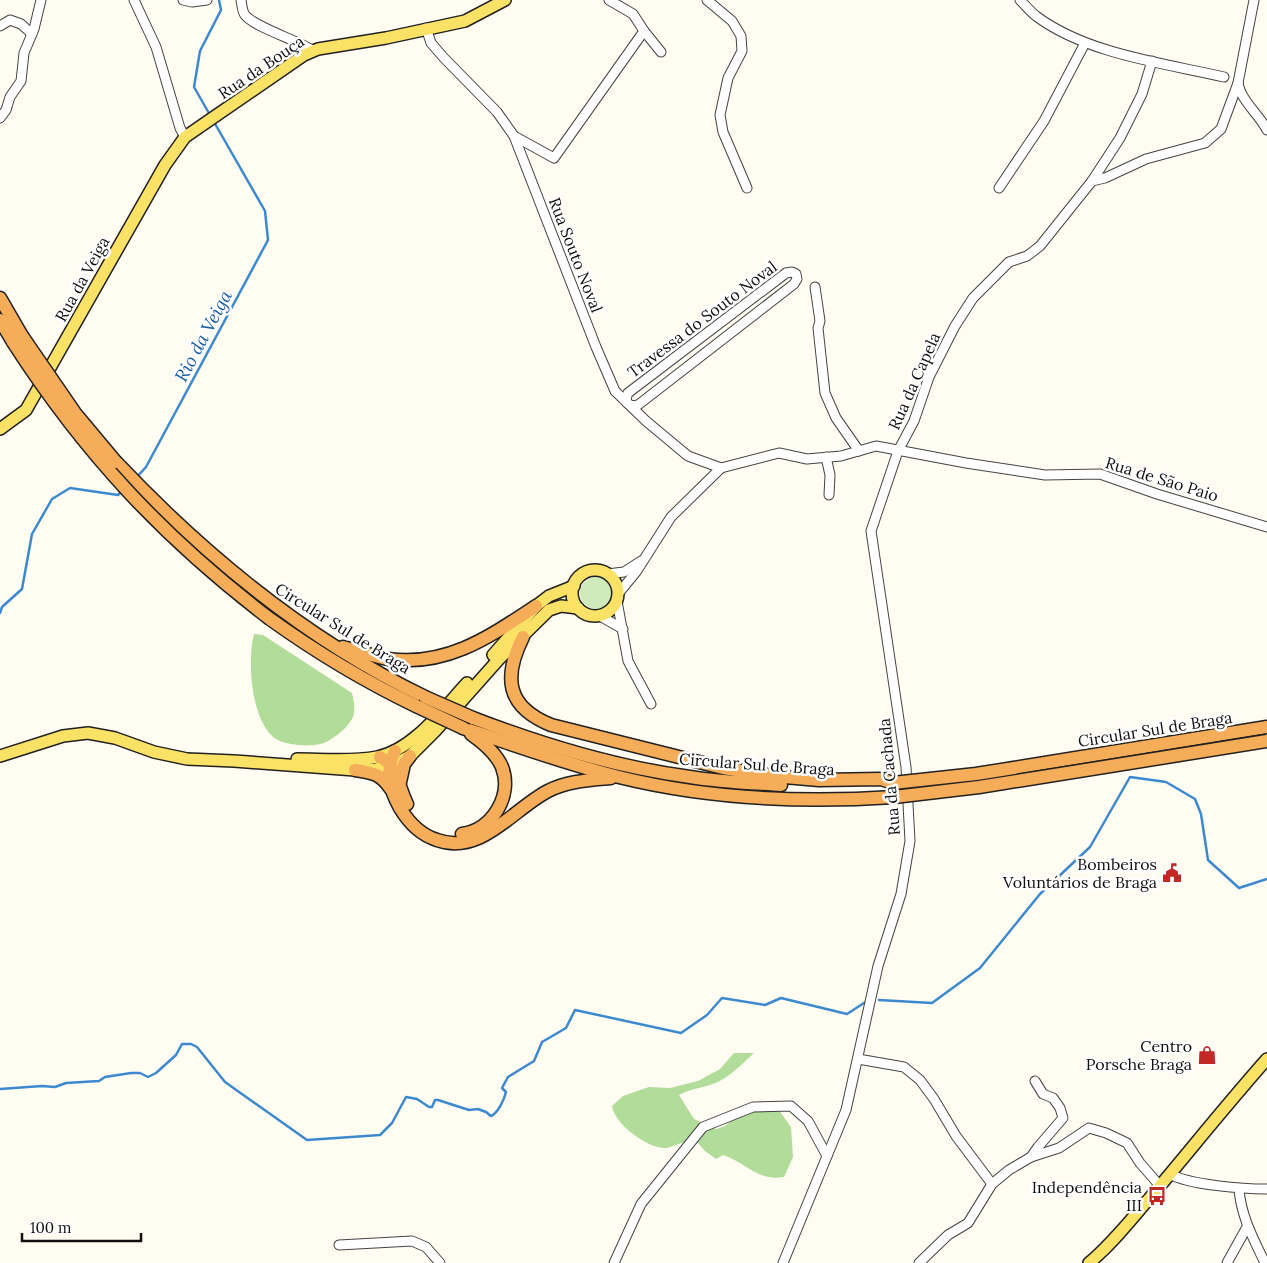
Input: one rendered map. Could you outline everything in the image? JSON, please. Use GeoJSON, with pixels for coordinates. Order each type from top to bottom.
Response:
{"type":"FeatureCollection","features":[{"type":"Feature","properties":{"kind":"highway","name":"Circular Sul de Braga"},"geometry":{"type":"LineString","coordinates":[[0,298],[32,371],[70,425],[127,492],[194,558],[270,619],[332,661],[380,688],[463,728],[618,777],[689,790],[763,797],[829,800],[894,796],[987,786],[1267,740]]}},
{"type":"Feature","properties":{"kind":"highway","name":"Circular Sul de Braga"},"geometry":{"type":"LineString","coordinates":[[0,320],[122,468],[167,515],[209,554],[278,608],[331,644],[382,675],[472,718],[532,740],[594,758],[690,777],[715,781],[822,787],[893,783],[976,774],[1267,727]]}},
{"type":"Feature","properties":{"kind":"highway"},"geometry":{"type":"LineString","coordinates":[[331,644],[388,659],[435,658],[463,650],[483,640],[536,606]]}},
{"type":"Feature","properties":{"kind":"highway"},"geometry":{"type":"LineString","coordinates":[[523,637],[512,663],[510,674],[514,694],[524,710],[541,722],[723,768],[773,776],[819,780],[881,779],[893,783]]}},
{"type":"Feature","properties":{"kind":"highway"},"geometry":{"type":"LineString","coordinates":[[395,751],[388,777],[405,799],[410,810],[425,826],[435,831],[446,834],[466,834],[490,820],[500,804],[505,785],[502,767],[491,750],[463,728]]}},
{"type":"Feature","properties":{"kind":"highway"},"geometry":{"type":"LineString","coordinates":[[410,756],[404,764],[396,786],[405,816],[421,832],[440,842],[463,843],[484,836],[524,806],[548,791],[575,782],[618,777]]}},
{"type":"Feature","properties":{"kind":"highway"},"geometry":{"type":"LineString","coordinates":[[380,757],[390,764]]}},
{"type":"Feature","properties":{"kind":"highway"},"geometry":{"type":"LineString","coordinates":[[355,770],[376,774],[396,786]]}},
{"type":"Feature","properties":{"kind":"main road","name":"Rua da Bouça"},"geometry":{"type":"LineString","coordinates":[[185,138],[304,55],[334,46],[386,38],[465,21],[504,0]]}},
{"type":"Feature","properties":{"kind":"main road","name":"Rua da Veiga"},"geometry":{"type":"LineString","coordinates":[[0,429],[26,410],[165,165],[185,138]]}},
{"type":"Feature","properties":{"kind":"main road"},"geometry":{"type":"LineString","coordinates":[[601,571],[607,574],[617,586],[618,598],[610,611],[600,616],[592,616],[585,613],[578,608],[573,598],[574,586],[577,580],[588,572],[601,571]]}},
{"type":"Feature","properties":{"kind":"main road"},"geometry":{"type":"LineString","coordinates":[[234,761],[380,757],[405,746],[431,723],[536,606],[549,596],[574,586]]}},
{"type":"Feature","properties":{"kind":"main road"},"geometry":{"type":"LineString","coordinates":[[0,756],[63,736],[88,733],[115,738],[154,752],[187,759],[355,770],[376,769],[410,756],[499,659],[549,610],[561,606],[578,608]]}},
{"type":"Feature","properties":{"kind":"main road"},"geometry":{"type":"LineString","coordinates":[[1089,1263],[1101,1253],[1160,1186],[1227,1104],[1267,1059]]}},
{"type":"Feature","properties":{"kind":"street"},"geometry":{"type":"LineString","coordinates":[[0,118],[6,110],[10,97],[21,81],[24,53],[32,34],[41,0]]}},
{"type":"Feature","properties":{"kind":"street"},"geometry":{"type":"LineString","coordinates":[[134,0],[156,47],[180,128],[185,138]]}},
{"type":"Feature","properties":{"kind":"street"},"geometry":{"type":"LineString","coordinates":[[183,0],[192,2],[207,0]]}},
{"type":"Feature","properties":{"kind":"street"},"geometry":{"type":"LineString","coordinates":[[241,0],[243,14],[252,22],[302,43],[314,51]]}},
{"type":"Feature","properties":{"kind":"street"},"geometry":{"type":"LineString","coordinates":[[609,0],[633,14],[661,52]]}},
{"type":"Feature","properties":{"kind":"street"},"geometry":{"type":"LineString","coordinates":[[708,0],[732,21],[741,36],[742,51],[728,78],[720,115],[723,132],[747,188]]}},
{"type":"Feature","properties":{"kind":"street"},"geometry":{"type":"LineString","coordinates":[[1020,0],[1036,16],[1085,43],[1117,53],[1224,78]]}},
{"type":"Feature","properties":{"kind":"street"},"geometry":{"type":"LineString","coordinates":[[1092,181],[1106,178],[1146,158],[1205,143],[1220,130],[1238,83],[1254,0]]}},
{"type":"Feature","properties":{"kind":"street"},"geometry":{"type":"LineString","coordinates":[[0,26],[10,20],[21,24],[32,34]]}},
{"type":"Feature","properties":{"kind":"street","name":"Rua Souto Noval"},"geometry":{"type":"LineString","coordinates":[[426,28],[432,43],[444,58],[497,112],[514,136],[615,391],[688,456],[721,468]]}},
{"type":"Feature","properties":{"kind":"street"},"geometry":{"type":"LineString","coordinates":[[514,136],[554,158],[644,31]]}},
{"type":"Feature","properties":{"kind":"street"},"geometry":{"type":"LineString","coordinates":[[999,188],[1044,121],[1085,43]]}},
{"type":"Feature","properties":{"kind":"street","name":"Rua da Capela"},"geometry":{"type":"LineString","coordinates":[[898,451],[914,420],[929,377],[955,326],[973,298],[1009,262],[1027,256],[1040,246],[1092,181],[1120,138],[1142,94],[1152,61]]}},
{"type":"Feature","properties":{"kind":"street"},"geometry":{"type":"LineString","coordinates":[[1238,83],[1240,93],[1262,120],[1267,130]]}},
{"type":"Feature","properties":{"kind":"street","name":"Travessa do Souto Noval"},"geometry":{"type":"LineString","coordinates":[[792,272],[796,274],[797,279],[794,284],[638,405],[632,406],[627,403],[628,393],[677,356],[786,273],[792,272]]}},
{"type":"Feature","properties":{"kind":"street"},"geometry":{"type":"LineString","coordinates":[[815,288],[820,321],[818,328],[825,393],[836,418],[858,451]]}},
{"type":"Feature","properties":{"kind":"street"},"geometry":{"type":"LineString","coordinates":[[729,316],[738,327]]}},
{"type":"Feature","properties":{"kind":"street"},"geometry":{"type":"LineString","coordinates":[[677,356],[686,368]]}},
{"type":"Feature","properties":{"kind":"street","name":"Rua de São Paio"},"geometry":{"type":"LineString","coordinates":[[721,468],[779,453],[807,458],[841,456],[876,446],[1045,475],[1100,474],[1157,494],[1267,527]]}},
{"type":"Feature","properties":{"kind":"street","name":"Rua da Cachada"},"geometry":{"type":"LineString","coordinates":[[783,1263],[846,1110],[878,966],[901,894],[910,841],[906,767],[871,531],[898,451]]}},
{"type":"Feature","properties":{"kind":"street"},"geometry":{"type":"LineString","coordinates":[[826,457],[830,475],[829,496]]}},
{"type":"Feature","properties":{"kind":"street"},"geometry":{"type":"LineString","coordinates":[[651,704],[628,661],[618,598],[671,517],[721,468]]}},
{"type":"Feature","properties":{"kind":"street"},"geometry":{"type":"LineString","coordinates":[[607,574],[624,572],[644,559]]}},
{"type":"Feature","properties":{"kind":"street"},"geometry":{"type":"LineString","coordinates":[[600,616],[623,629]]}},
{"type":"Feature","properties":{"kind":"street"},"geometry":{"type":"LineString","coordinates":[[858,1059],[904,1067],[920,1080],[934,1099],[956,1136],[992,1184]]}},
{"type":"Feature","properties":{"kind":"street"},"geometry":{"type":"LineString","coordinates":[[1031,1157],[1063,1118],[1060,1108],[1053,1098],[1043,1094],[1035,1081]]}},
{"type":"Feature","properties":{"kind":"street"},"geometry":{"type":"LineString","coordinates":[[614,1263],[641,1204],[703,1127],[753,1107],[792,1106],[808,1121],[828,1156]]}},
{"type":"Feature","properties":{"kind":"street"},"geometry":{"type":"LineString","coordinates":[[919,1263],[948,1236],[968,1223],[992,1184],[1009,1170],[1031,1157],[1059,1148],[1089,1128],[1127,1142],[1140,1162],[1160,1186]]}},
{"type":"Feature","properties":{"kind":"street"},"geometry":{"type":"LineString","coordinates":[[1170,1174],[1174,1177],[1239,1188],[1267,1189]]}},
{"type":"Feature","properties":{"kind":"street"},"geometry":{"type":"LineString","coordinates":[[1239,1188],[1240,1203],[1247,1227],[1265,1263]]}},
{"type":"Feature","properties":{"kind":"street"},"geometry":{"type":"LineString","coordinates":[[1227,1263],[1247,1227]]}},
{"type":"Feature","properties":{"kind":"street"},"geometry":{"type":"LineString","coordinates":[[338,1245],[412,1240],[426,1247],[440,1263]]}},
{"type":"Feature","properties":{"kind":"green space"},"geometry":{"type":"Polygon","coordinates":[[[596,577],[607,582],[612,593],[607,604],[596,609],[585,604],[580,593],[585,582],[596,577]]]}},
{"type":"Feature","properties":{"kind":"green space"},"geometry":{"type":"Polygon","coordinates":[[[254,634],[263,635],[352,693],[353,716],[350,722],[334,738],[314,745],[290,744],[276,739],[265,727],[255,702],[251,673],[254,634]]]}},
{"type":"Feature","properties":{"kind":"green space"},"geometry":{"type":"Polygon","coordinates":[[[734,1053],[754,1053],[735,1071],[719,1082],[679,1095],[694,1119],[716,1129],[725,1126],[752,1104],[773,1102],[791,1127],[793,1157],[784,1177],[767,1177],[723,1155],[716,1159],[697,1142],[682,1143],[667,1148],[651,1145],[626,1128],[614,1113],[612,1106],[623,1096],[649,1087],[670,1088],[698,1081],[720,1069],[734,1053]]]}},
{"type":"Feature","properties":{"kind":"waterway","name":"Rio da Veiga"},"geometry":{"type":"LineString","coordinates":[[210,115],[194,87],[200,51],[221,10],[219,0]]}},
{"type":"Feature","properties":{"kind":"waterway","name":"Rio da Veiga"},"geometry":{"type":"LineString","coordinates":[[136,478],[146,467],[268,240],[265,211],[214,122]]}},
{"type":"Feature","properties":{"kind":"waterway","name":"Rio da Veiga"},"geometry":{"type":"LineString","coordinates":[[0,613],[2,607],[22,589],[32,534],[52,499],[70,488],[118,495],[123,490]]}},
{"type":"Feature","properties":{"kind":"waterway"},"geometry":{"type":"LineString","coordinates":[[879,1000],[932,1003],[980,968],[1040,894],[1090,847],[1130,777],[1166,782],[1195,799],[1201,814],[1208,860],[1239,888],[1267,879]]}},
{"type":"Feature","properties":{"kind":"waterway"},"geometry":{"type":"LineString","coordinates":[[0,1089],[55,1087],[66,1083],[99,1081],[105,1077],[131,1073],[140,1073],[148,1077],[156,1073],[176,1055],[182,1044],[191,1044],[197,1047],[225,1082],[307,1140],[380,1135],[392,1123],[406,1097],[417,1099],[429,1107],[432,1107],[435,1100],[438,1100],[469,1110],[478,1109],[491,1116],[504,1099],[506,1092],[502,1088],[508,1077],[534,1061],[542,1042],[566,1028],[575,1010],[681,1033],[707,1015],[722,998],[765,1005],[781,998],[847,1014],[867,1001]]}},
{"type":"Feature","properties":{"kind":"place","name":"Bombeiros Voluntários de Braga"},"geometry":{"type":"Point","coordinates":[1172,873]}},
{"type":"Feature","properties":{"kind":"place","name":"Centro Porsche Braga"},"geometry":{"type":"Point","coordinates":[1207,1055]}},
{"type":"Feature","properties":{"kind":"place","name":"Independência III"},"geometry":{"type":"Point","coordinates":[1157,1196]}}]}
